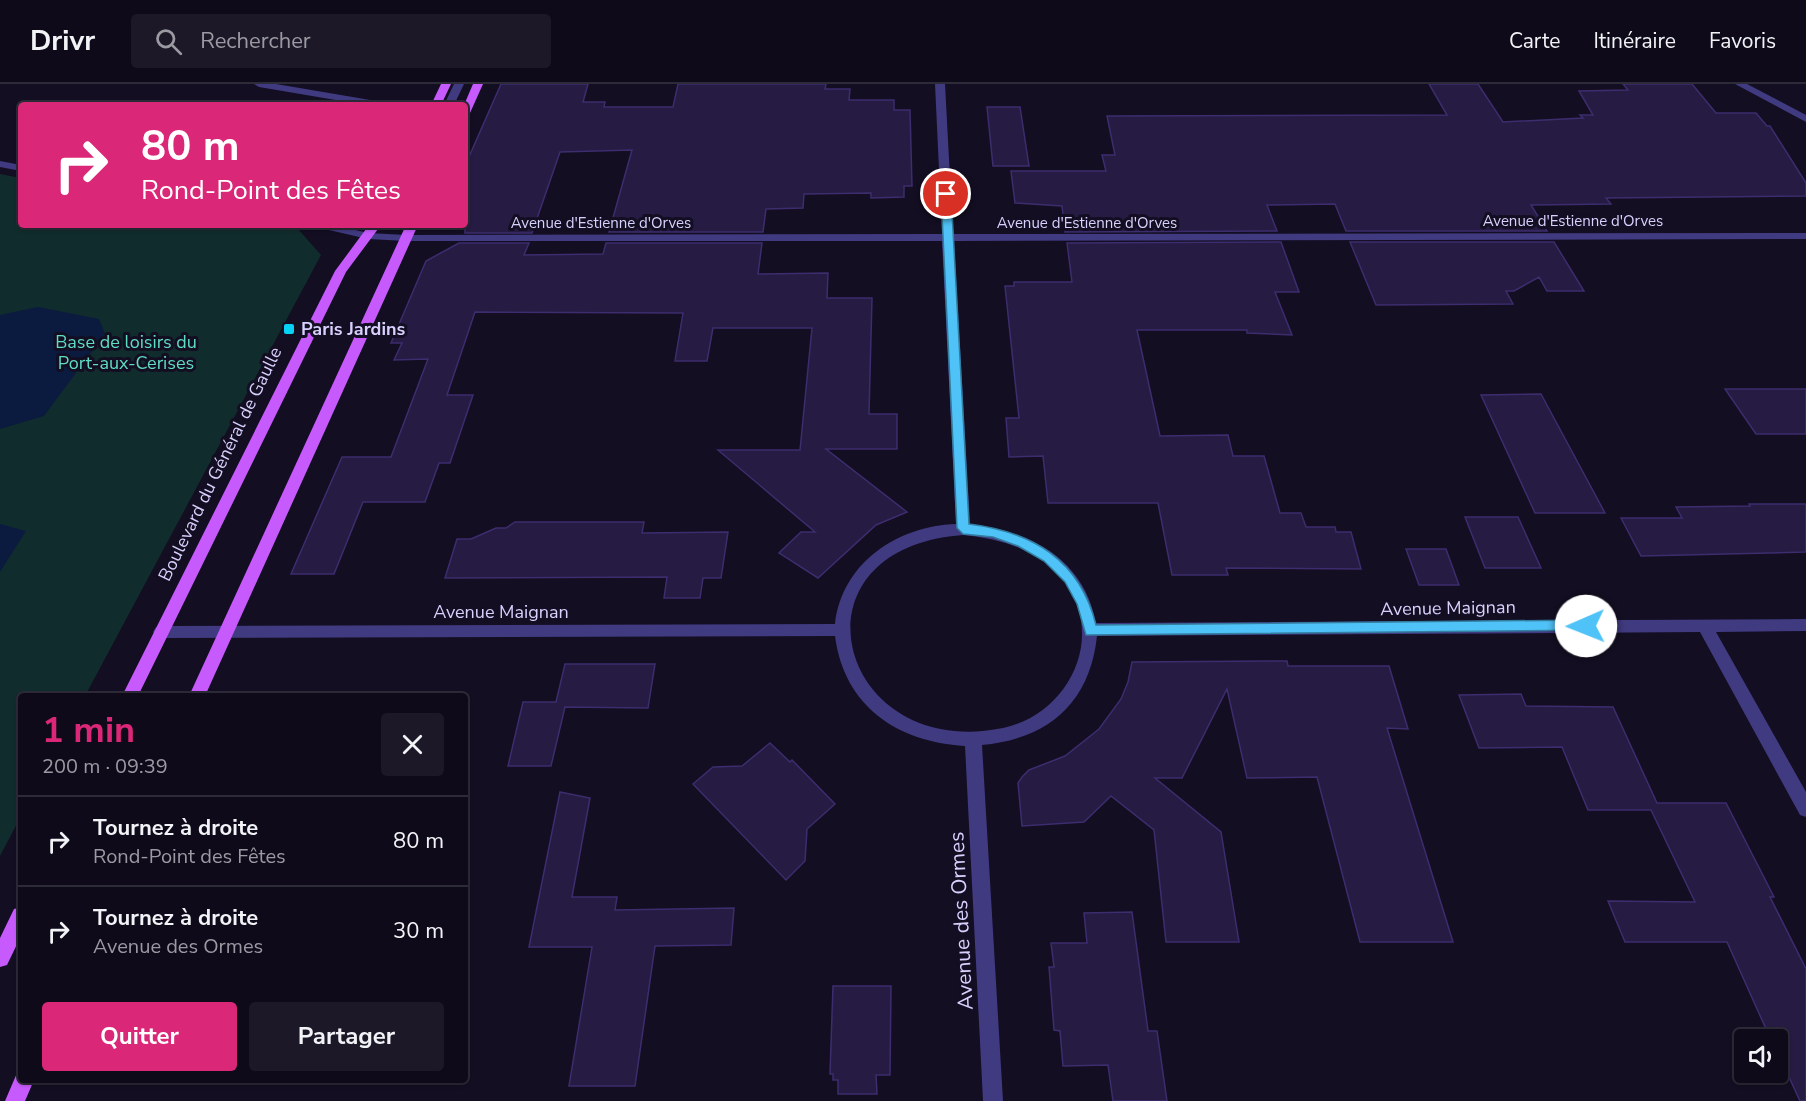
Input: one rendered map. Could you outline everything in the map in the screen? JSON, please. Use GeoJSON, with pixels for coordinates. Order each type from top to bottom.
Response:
{"type":"FeatureCollection","features":[{"type":"Feature","properties":{"kind":"main road"},"geometry":{"type":"LineString","coordinates":[[437,102],[446,84]]}},
{"type":"Feature","properties":{"kind":"main road"},"geometry":{"type":"LineString","coordinates":[[468,106],[478,84]]}},
{"type":"Feature","properties":{"kind":"main road","name":"Boulevard du Général de Gaulle"},"geometry":{"type":"LineString","coordinates":[[131,693],[341,271],[372,231]]}},
{"type":"Feature","properties":{"kind":"main road"},"geometry":{"type":"LineString","coordinates":[[198,693],[409,231]]}},
{"type":"Feature","properties":{"kind":"main road"},"geometry":{"type":"LineString","coordinates":[[0,958],[18,922]]}},
{"type":"Feature","properties":{"kind":"main road"},"geometry":{"type":"LineString","coordinates":[[15,1101],[23,1083]]}},
{"type":"Feature","properties":{"kind":"street"},"geometry":{"type":"LineString","coordinates":[[259,84],[364,102]]}},
{"type":"Feature","properties":{"kind":"street"},"geometry":{"type":"LineString","coordinates":[[450,102],[459,84]]}},
{"type":"Feature","properties":{"kind":"street"},"geometry":{"type":"LineString","coordinates":[[940,84],[963,528]]}},
{"type":"Feature","properties":{"kind":"street"},"geometry":{"type":"LineString","coordinates":[[1740,84],[1806,119]]}},
{"type":"Feature","properties":{"kind":"street"},"geometry":{"type":"LineString","coordinates":[[0,164],[18,167]]}},
{"type":"Feature","properties":{"kind":"street","name":"Avenue d'Estienne d'Orves"},"geometry":{"type":"LineString","coordinates":[[346,228],[372,231],[949,238],[1806,236]]}},
{"type":"Feature","properties":{"kind":"street"},"geometry":{"type":"LineString","coordinates":[[963,528],[993,532],[1023,542],[1049,558],[1069,578],[1084,603],[1091,630],[1089,657],[1086,665],[1079,683],[1062,705],[1037,723],[1007,735],[974,740],[939,736],[906,725],[878,707],[858,684],[844,657],[840,630],[845,602],[858,577],[878,556],[903,541],[922,535],[963,528]]}},
{"type":"Feature","properties":{"kind":"street"},"geometry":{"type":"LineString","coordinates":[[1704,625],[1806,809]]}},
{"type":"Feature","properties":{"kind":"street","name":"Avenue Maignan"},"geometry":{"type":"LineString","coordinates":[[1091,630],[1806,625]]}},
{"type":"Feature","properties":{"kind":"street","name":"Avenue Maignan"},"geometry":{"type":"LineString","coordinates":[[161,632],[840,630]]}},
{"type":"Feature","properties":{"kind":"street","name":"Avenue des Ormes"},"geometry":{"type":"LineString","coordinates":[[974,740],[993,1101]]}},
{"type":"Feature","properties":{"kind":"green space","name":"Base de loisirs du Port-aux-Cerises"},"geometry":{"type":"Polygon","coordinates":[[[0,174],[18,177],[18,228],[298,229],[321,255],[87,693],[18,693],[18,822],[0,856],[0,174]]]}},
{"type":"Feature","properties":{"kind":"water"},"geometry":{"type":"Polygon","coordinates":[[[38,307],[99,319],[105,334],[44,416],[0,429],[0,315],[38,307]]]}},
{"type":"Feature","properties":{"kind":"water"},"geometry":{"type":"Polygon","coordinates":[[[0,524],[26,531],[0,572],[0,524]]]}},
{"type":"Feature","properties":{"kind":"building"},"geometry":{"type":"Polygon","coordinates":[[[501,84],[588,84],[583,102],[605,102],[604,107],[673,107],[678,84],[826,84],[825,89],[850,89],[849,100],[894,100],[894,110],[910,110],[912,186],[904,186],[904,197],[871,198],[871,193],[804,194],[803,208],[766,209],[763,232],[609,232],[632,150],[560,152],[532,233],[465,233],[465,228],[468,228],[468,159],[501,84]]]}},
{"type":"Feature","properties":{"kind":"building"},"geometry":{"type":"Polygon","coordinates":[[[1429,84],[1478,84],[1503,122],[1583,118],[1580,115],[1593,115],[1579,91],[1628,90],[1623,84],[1692,84],[1716,113],[1756,113],[1767,126],[1770,126],[1806,183],[1806,196],[1606,198],[1611,204],[1531,205],[1547,231],[1346,231],[1335,204],[1267,205],[1277,231],[1065,232],[1062,206],[1015,203],[1011,171],[1106,171],[1102,155],[1115,155],[1107,116],[1447,115],[1429,84]]]}},
{"type":"Feature","properties":{"kind":"building"},"geometry":{"type":"Polygon","coordinates":[[[987,107],[1020,107],[1029,166],[993,166],[987,107]]]}},
{"type":"Feature","properties":{"kind":"building"},"geometry":{"type":"Polygon","coordinates":[[[1281,242],[1299,292],[1275,292],[1292,335],[1247,333],[1247,330],[1137,330],[1160,436],[1228,435],[1233,456],[1264,456],[1280,513],[1301,513],[1306,527],[1335,527],[1336,532],[1351,532],[1361,569],[1226,568],[1228,575],[1172,575],[1158,503],[1048,503],[1043,456],[1009,457],[1006,418],[1019,418],[1005,286],[1014,286],[1014,282],[1072,282],[1067,243],[1281,242]]]}},
{"type":"Feature","properties":{"kind":"building"},"geometry":{"type":"Polygon","coordinates":[[[1350,242],[1554,242],[1584,291],[1547,291],[1539,277],[1514,291],[1506,291],[1513,304],[1376,305],[1350,242]]]}},
{"type":"Feature","properties":{"kind":"building"},"geometry":{"type":"Polygon","coordinates":[[[459,243],[529,243],[524,255],[603,254],[606,243],[762,243],[758,274],[828,273],[827,298],[872,298],[869,414],[897,414],[897,449],[826,449],[907,512],[876,525],[818,578],[779,553],[801,532],[815,532],[718,450],[800,450],[812,328],[713,328],[707,361],[675,361],[683,313],[475,312],[447,395],[473,395],[450,463],[439,463],[425,502],[363,502],[334,574],[291,574],[342,457],[391,457],[428,359],[394,360],[402,343],[391,343],[426,261],[459,243]]]}},
{"type":"Feature","properties":{"kind":"building"},"geometry":{"type":"Polygon","coordinates":[[[1725,389],[1806,389],[1806,434],[1756,434],[1725,389]]]}},
{"type":"Feature","properties":{"kind":"building"},"geometry":{"type":"Polygon","coordinates":[[[1541,394],[1605,513],[1535,513],[1481,395],[1541,394]]]}},
{"type":"Feature","properties":{"kind":"building"},"geometry":{"type":"Polygon","coordinates":[[[1749,504],[1806,504],[1806,552],[1641,556],[1621,518],[1682,518],[1676,507],[1750,506],[1749,504]]]}},
{"type":"Feature","properties":{"kind":"building"},"geometry":{"type":"Polygon","coordinates":[[[1465,517],[1518,517],[1541,568],[1485,568],[1465,517]]]}},
{"type":"Feature","properties":{"kind":"building"},"geometry":{"type":"Polygon","coordinates":[[[515,522],[644,522],[642,533],[728,532],[721,578],[703,578],[700,598],[664,598],[667,577],[445,578],[457,539],[471,539],[496,528],[506,528],[515,522]]]}},
{"type":"Feature","properties":{"kind":"building"},"geometry":{"type":"Polygon","coordinates":[[[1406,549],[1446,549],[1459,585],[1419,585],[1406,549]]]}},
{"type":"Feature","properties":{"kind":"building"},"geometry":{"type":"Polygon","coordinates":[[[1287,661],[1288,666],[1389,666],[1408,729],[1387,728],[1453,942],[1360,942],[1317,777],[1247,778],[1227,689],[1182,778],[1155,778],[1221,832],[1239,942],[1166,942],[1154,830],[1111,796],[1084,822],[1022,826],[1018,783],[1022,777],[1029,770],[1065,756],[1099,729],[1121,699],[1128,682],[1132,662],[1287,661]]]}},
{"type":"Feature","properties":{"kind":"building"},"geometry":{"type":"Polygon","coordinates":[[[565,664],[655,664],[648,708],[565,707],[551,766],[508,766],[523,702],[556,702],[565,664]]]}},
{"type":"Feature","properties":{"kind":"building"},"geometry":{"type":"Polygon","coordinates":[[[1521,694],[1526,706],[1613,707],[1657,803],[1726,803],[1774,897],[1770,897],[1806,969],[1806,1101],[1800,1101],[1788,1075],[1788,1029],[1766,1029],[1727,942],[1625,942],[1608,901],[1695,902],[1651,810],[1588,810],[1562,747],[1479,748],[1459,695],[1521,694]]]}},
{"type":"Feature","properties":{"kind":"building"},"geometry":{"type":"Polygon","coordinates":[[[770,743],[790,762],[792,760],[835,804],[807,829],[805,861],[786,880],[693,784],[713,767],[742,766],[770,743]]]}},
{"type":"Feature","properties":{"kind":"building"},"geometry":{"type":"Polygon","coordinates":[[[560,792],[590,798],[572,897],[617,897],[615,910],[734,908],[731,945],[655,946],[635,1086],[569,1086],[592,947],[529,947],[560,792]]]}},
{"type":"Feature","properties":{"kind":"building"},"geometry":{"type":"Polygon","coordinates":[[[1132,912],[1148,1031],[1157,1031],[1167,1101],[1113,1101],[1108,1065],[1063,1066],[1060,1031],[1054,1030],[1049,967],[1054,967],[1051,943],[1087,943],[1084,913],[1132,912]]]}},
{"type":"Feature","properties":{"kind":"building"},"geometry":{"type":"Polygon","coordinates":[[[833,986],[891,986],[890,1075],[876,1075],[877,1094],[838,1094],[838,1080],[833,1080],[833,1074],[830,1074],[833,986]]]}},
{"type":"Feature","properties":{"kind":"place","name":"Paris Jardins"},"geometry":{"type":"Point","coordinates":[289,329]}},
{"type":"Feature","properties":{"kind":"route"},"geometry":{"type":"LineString","coordinates":[[946,194],[963,528],[993,532],[1023,542],[1049,558],[1069,578],[1084,603],[1091,630],[1586,626]]}}]}
